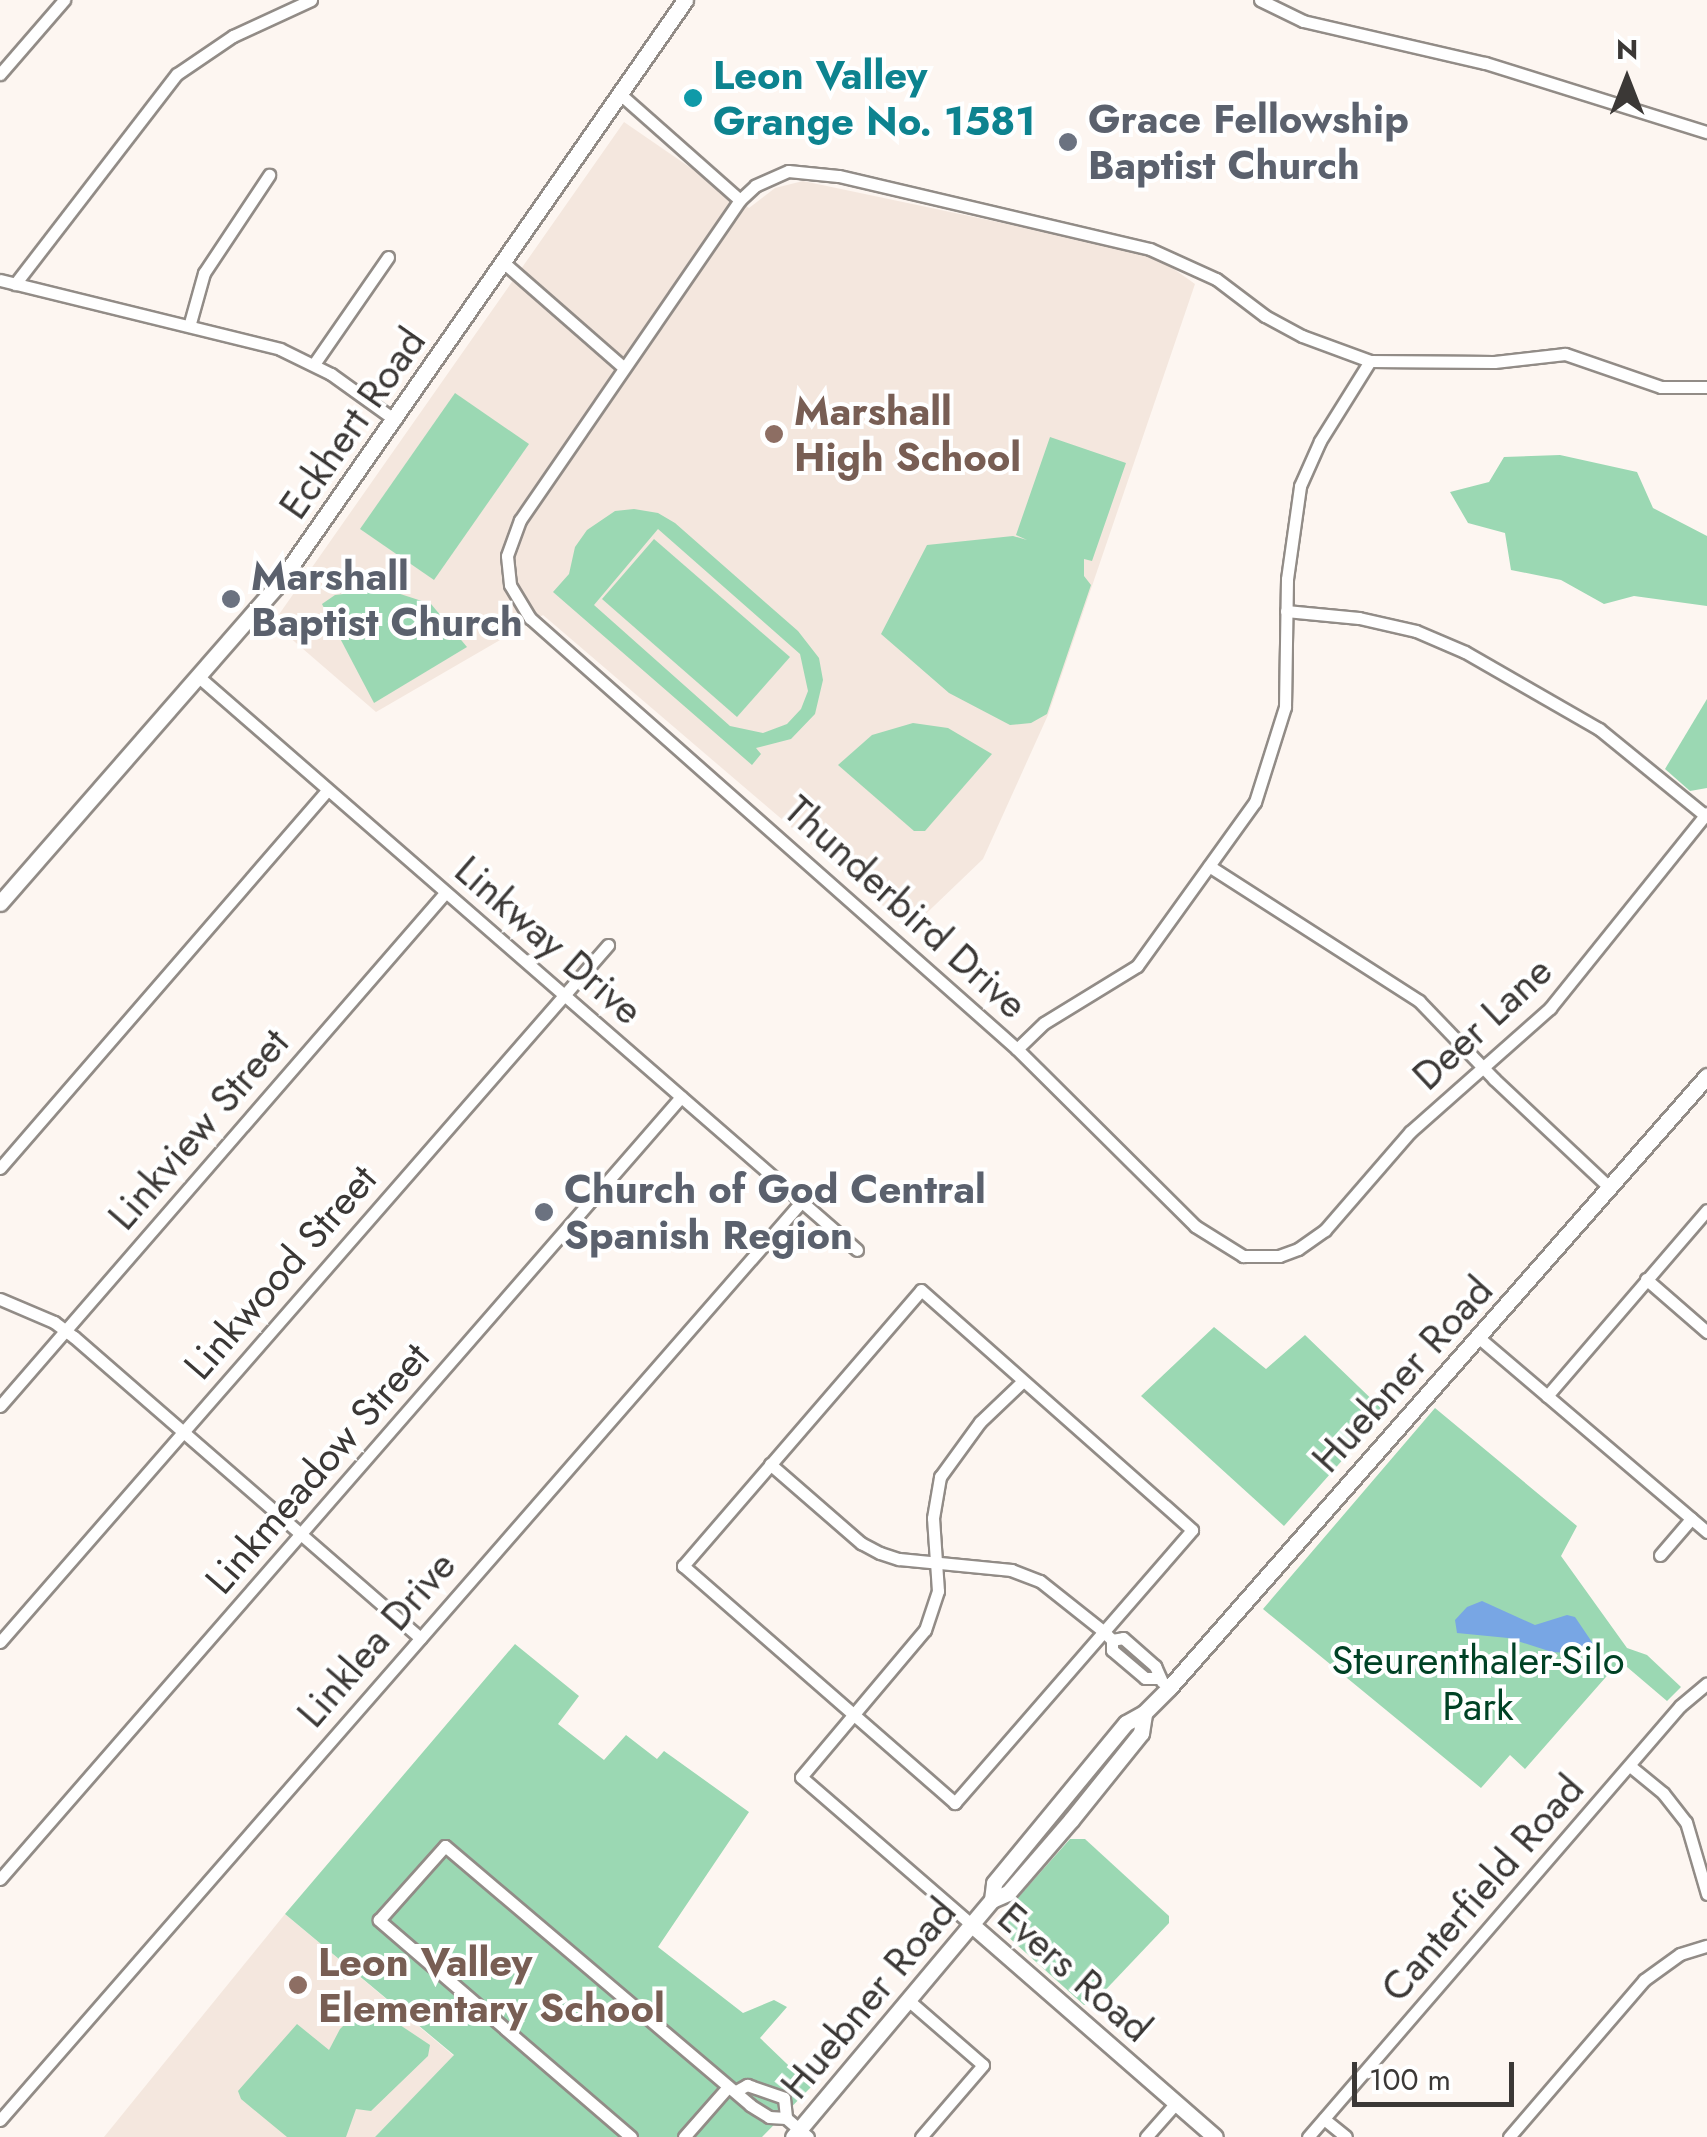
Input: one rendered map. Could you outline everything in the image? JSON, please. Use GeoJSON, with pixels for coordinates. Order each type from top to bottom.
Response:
{"type":"FeatureCollection","features":[{"type":"Feature","properties":{"kind":"main road","name":"Eckhert Road"},"geometry":{"type":"LineString","coordinates":[[2,893],[200,678],[278,586],[685,0]]}},
{"type":"Feature","properties":{"kind":"main road","name":"Huebner Road"},"geometry":{"type":"LineString","coordinates":[[800,2135],[992,1900],[1008,1893],[1141,1733],[1144,1713],[1163,1683],[1478,1337],[1707,1076]]}},
{"type":"Feature","properties":{"kind":"main road","name":"Evers Road"},"geometry":{"type":"LineString","coordinates":[[972,1925],[1215,2137]]}},
{"type":"Feature","properties":{"kind":"street"},"geometry":{"type":"LineString","coordinates":[[0,74],[64,0]]}},
{"type":"Feature","properties":{"kind":"street"},"geometry":{"type":"LineString","coordinates":[[14,284],[177,74],[232,36],[311,0]]}},
{"type":"Feature","properties":{"kind":"street"},"geometry":{"type":"LineString","coordinates":[[1260,0],[1304,21],[1485,63],[1707,132]]}},
{"type":"Feature","properties":{"kind":"street"},"geometry":{"type":"LineString","coordinates":[[620,94],[740,200]]}},
{"type":"Feature","properties":{"kind":"street"},"geometry":{"type":"LineString","coordinates":[[503,262],[622,366],[740,200],[775,175],[807,171],[1150,249],[1216,279],[1266,316],[1302,336],[1370,361],[1494,362],[1565,354],[1661,387],[1707,387]]}},
{"type":"Feature","properties":{"kind":"street"},"geometry":{"type":"LineString","coordinates":[[190,324],[204,272],[269,175]]}},
{"type":"Feature","properties":{"kind":"street"},"geometry":{"type":"LineString","coordinates":[[314,364],[388,256]]}},
{"type":"Feature","properties":{"kind":"street"},"geometry":{"type":"LineString","coordinates":[[0,280],[264,343],[314,364],[395,420]]}},
{"type":"Feature","properties":{"kind":"street"},"geometry":{"type":"LineString","coordinates":[[1017,1049],[1044,1023],[1137,966],[1246,815],[1266,774],[1284,707],[1291,535],[1300,486],[1320,441],[1370,361]]}},
{"type":"Feature","properties":{"kind":"street","name":"Thunderbird Drive"},"geometry":{"type":"LineString","coordinates":[[622,366],[510,538],[509,575],[515,595],[530,618],[1017,1049],[1222,1247],[1243,1256],[1279,1256]]}},
{"type":"Feature","properties":{"kind":"street"},"geometry":{"type":"LineString","coordinates":[[1286,612],[1378,622],[1416,631],[1465,652],[1599,729],[1706,815]]}},
{"type":"Feature","properties":{"kind":"street","name":"Linkway Drive"},"geometry":{"type":"LineString","coordinates":[[200,678],[857,1250]]}},
{"type":"Feature","properties":{"kind":"street"},"geometry":{"type":"LineString","coordinates":[[0,1168],[327,790]]}},
{"type":"Feature","properties":{"kind":"street","name":"Deer Lane"},"geometry":{"type":"LineString","coordinates":[[1279,1256],[1298,1249],[1325,1230],[1410,1132],[1485,1070],[1582,973],[1706,815]]}},
{"type":"Feature","properties":{"kind":"street"},"geometry":{"type":"LineString","coordinates":[[1208,866],[1419,1001],[1485,1070],[1609,1187]]}},
{"type":"Feature","properties":{"kind":"street","name":"Linkview Street"},"geometry":{"type":"LineString","coordinates":[[0,1406],[445,893]]}},
{"type":"Feature","properties":{"kind":"street","name":"Linkwood Street"},"geometry":{"type":"LineString","coordinates":[[0,1642],[608,945]]}},
{"type":"Feature","properties":{"kind":"street","name":"Linkmeadow Street"},"geometry":{"type":"LineString","coordinates":[[0,1879],[682,1097]]}},
{"type":"Feature","properties":{"kind":"street","name":"Linklea Drive"},"geometry":{"type":"LineString","coordinates":[[0,2120],[800,1202]]}},
{"type":"Feature","properties":{"kind":"street"},"geometry":{"type":"LineString","coordinates":[[1547,1396],[1707,1210]]}},
{"type":"Feature","properties":{"kind":"street"},"geometry":{"type":"LineString","coordinates":[[1646,1279],[1707,1332]]}},
{"type":"Feature","properties":{"kind":"street"},"geometry":{"type":"LineString","coordinates":[[921,1290],[1023,1381],[1192,1530],[1108,1635],[955,1803],[683,1566],[921,1290]]}},
{"type":"Feature","properties":{"kind":"street"},"geometry":{"type":"LineString","coordinates":[[0,1300],[54,1322],[185,1431],[420,1638]]}},
{"type":"Feature","properties":{"kind":"street"},"geometry":{"type":"LineString","coordinates":[[1478,1337],[1707,1532]]}},
{"type":"Feature","properties":{"kind":"street"},"geometry":{"type":"LineString","coordinates":[[854,1716],[926,1630],[936,1601],[933,1507],[940,1477],[980,1422],[1023,1381]]}},
{"type":"Feature","properties":{"kind":"street"},"geometry":{"type":"LineString","coordinates":[[770,1464],[862,1543],[889,1557],[1021,1572],[1057,1592],[1108,1635],[1123,1638],[1155,1666],[1163,1683]]}},
{"type":"Feature","properties":{"kind":"street"},"geometry":{"type":"LineString","coordinates":[[1660,1555],[1692,1519]]}},
{"type":"Feature","properties":{"kind":"street","name":"Canterfield Road"},"geometry":{"type":"LineString","coordinates":[[1308,2137],[1680,1706],[1707,1683]]}},
{"type":"Feature","properties":{"kind":"street","name":"Evers Road"},"geometry":{"type":"LineString","coordinates":[[854,1716],[801,1776],[972,1925]]}},
{"type":"Feature","properties":{"kind":"street"},"geometry":{"type":"LineString","coordinates":[[1630,1766],[1664,1793],[1686,1822],[1707,1894]]}},
{"type":"Feature","properties":{"kind":"street"},"geometry":{"type":"LineString","coordinates":[[631,2137],[380,1920],[446,1846],[732,2089],[770,2117],[786,2118]]}},
{"type":"Feature","properties":{"kind":"street"},"geometry":{"type":"LineString","coordinates":[[1509,2137],[1644,1980],[1680,1954],[1707,1946]]}},
{"type":"Feature","properties":{"kind":"street"},"geometry":{"type":"LineString","coordinates":[[908,2000],[983,2065],[921,2137]]}},
{"type":"Feature","properties":{"kind":"street"},"geometry":{"type":"LineString","coordinates":[[684,2137],[732,2089],[747,2085],[784,2098],[786,2118],[800,2135]]}},
{"type":"Feature","properties":{"kind":"street"},"geometry":{"type":"LineString","coordinates":[[1146,2137],[1176,2103]]}},
{"type":"Feature","properties":{"kind":"street"},"geometry":{"type":"LineString","coordinates":[[1324,2119],[1346,2137]]}},
{"type":"Feature","properties":{"kind":"shaded area","name":"Marshall High School"},"geometry":{"type":"Polygon","coordinates":[[[624,122],[749,208],[775,188],[803,181],[1154,255],[1195,284],[1048,715],[983,859],[910,929],[543,615],[376,712],[273,623],[624,122]]]}},
{"type":"Feature","properties":{"kind":"shaded area","name":"Leon Valley Elementary School"},"geometry":{"type":"Polygon","coordinates":[[[285,1914],[454,2056],[375,2137],[104,2137],[285,1914]]]}},
{"type":"Feature","properties":{"kind":"green space"},"geometry":{"type":"Polygon","coordinates":[[[455,393],[529,444],[434,580],[360,529],[455,393]]]}},
{"type":"Feature","properties":{"kind":"green space"},"geometry":{"type":"Polygon","coordinates":[[[1050,437],[1126,463],[1092,561],[1084,559],[1084,576],[1091,585],[1047,714],[1031,723],[1010,725],[949,693],[881,634],[927,545],[1013,536],[1027,540],[1016,535],[1050,437]]]}},
{"type":"Feature","properties":{"kind":"green space"},"geometry":{"type":"Polygon","coordinates":[[[1560,455],[1637,472],[1653,508],[1707,536],[1707,606],[1634,596],[1604,604],[1561,580],[1511,570],[1505,533],[1468,523],[1450,492],[1489,482],[1504,457],[1560,455]]]}},
{"type":"Feature","properties":{"kind":"green space"},"geometry":{"type":"Polygon","coordinates":[[[615,511],[658,513],[675,523],[798,631],[819,658],[823,680],[815,714],[791,739],[756,748],[761,754],[752,765],[553,592],[569,574],[575,547],[587,530],[615,511]],[[658,529],[594,605],[730,726],[763,733],[787,724],[801,709],[808,691],[800,654],[658,529]]]}},
{"type":"Feature","properties":{"kind":"green space"},"geometry":{"type":"Polygon","coordinates":[[[654,539],[790,657],[737,717],[602,599],[654,539]]]}},
{"type":"Feature","properties":{"kind":"green space"},"geometry":{"type":"Polygon","coordinates":[[[385,589],[431,604],[467,647],[374,703],[322,604],[335,595],[385,589]]]}},
{"type":"Feature","properties":{"kind":"green space"},"geometry":{"type":"Polygon","coordinates":[[[1707,699],[1707,788],[1690,791],[1665,769],[1707,699]]]}},
{"type":"Feature","properties":{"kind":"green space"},"geometry":{"type":"Polygon","coordinates":[[[913,723],[948,728],[992,754],[925,831],[914,831],[838,765],[872,735],[913,723]]]}},
{"type":"Feature","properties":{"kind":"green space"},"geometry":{"type":"Polygon","coordinates":[[[1214,1327],[1266,1369],[1305,1335],[1385,1412],[1284,1526],[1141,1396],[1214,1327]]]}},
{"type":"Feature","properties":{"kind":"green space","name":"Steurenthaler-Silo Park"},"geometry":{"type":"Polygon","coordinates":[[[1435,1408],[1577,1526],[1561,1556],[1627,1648],[1647,1655],[1681,1687],[1667,1701],[1620,1661],[1525,1769],[1510,1755],[1481,1788],[1263,1609],[1435,1408]]]}},
{"type":"Feature","properties":{"kind":"green space"},"geometry":{"type":"Polygon","coordinates":[[[515,1644],[579,1696],[558,1724],[604,1760],[626,1735],[657,1759],[664,1751],[749,1812],[658,1947],[743,2013],[774,2000],[787,2007],[760,2038],[811,2087],[762,2137],[375,2137],[454,2055],[285,1914],[515,1644]]]}},
{"type":"Feature","properties":{"kind":"green space"},"geometry":{"type":"Polygon","coordinates":[[[1070,1839],[1085,1839],[1169,1916],[1169,1923],[1094,2002],[1084,2005],[1005,1934],[1005,1912],[1070,1839]]]}},
{"type":"Feature","properties":{"kind":"green space"},"geometry":{"type":"Polygon","coordinates":[[[367,2003],[430,2045],[428,2056],[371,2111],[356,2109],[346,2137],[287,2137],[241,2099],[238,2091],[297,2024],[329,2050],[340,2029],[367,2003]]]}},
{"type":"Feature","properties":{"kind":"water"},"geometry":{"type":"Polygon","coordinates":[[[1482,1601],[1535,1625],[1567,1615],[1575,1617],[1596,1648],[1586,1654],[1552,1652],[1508,1638],[1457,1633],[1455,1620],[1467,1607],[1482,1601]]]}},
{"type":"Feature","properties":{"kind":"place","name":"Leon Valley Grange No. 1581"},"geometry":{"type":"Point","coordinates":[693,98]}},
{"type":"Feature","properties":{"kind":"place","name":"Grace Fellowship Baptist Church"},"geometry":{"type":"Point","coordinates":[1068,142]}},
{"type":"Feature","properties":{"kind":"place","name":"Marshall High School"},"geometry":{"type":"Point","coordinates":[774,434]}},
{"type":"Feature","properties":{"kind":"place","name":"Marshall Baptist Church"},"geometry":{"type":"Point","coordinates":[231,599]}},
{"type":"Feature","properties":{"kind":"place","name":"Church of God Central Spanish Region"},"geometry":{"type":"Point","coordinates":[544,1212]}},
{"type":"Feature","properties":{"kind":"place","name":"Leon Valley Elementary School"},"geometry":{"type":"Point","coordinates":[298,1985]}}]}
